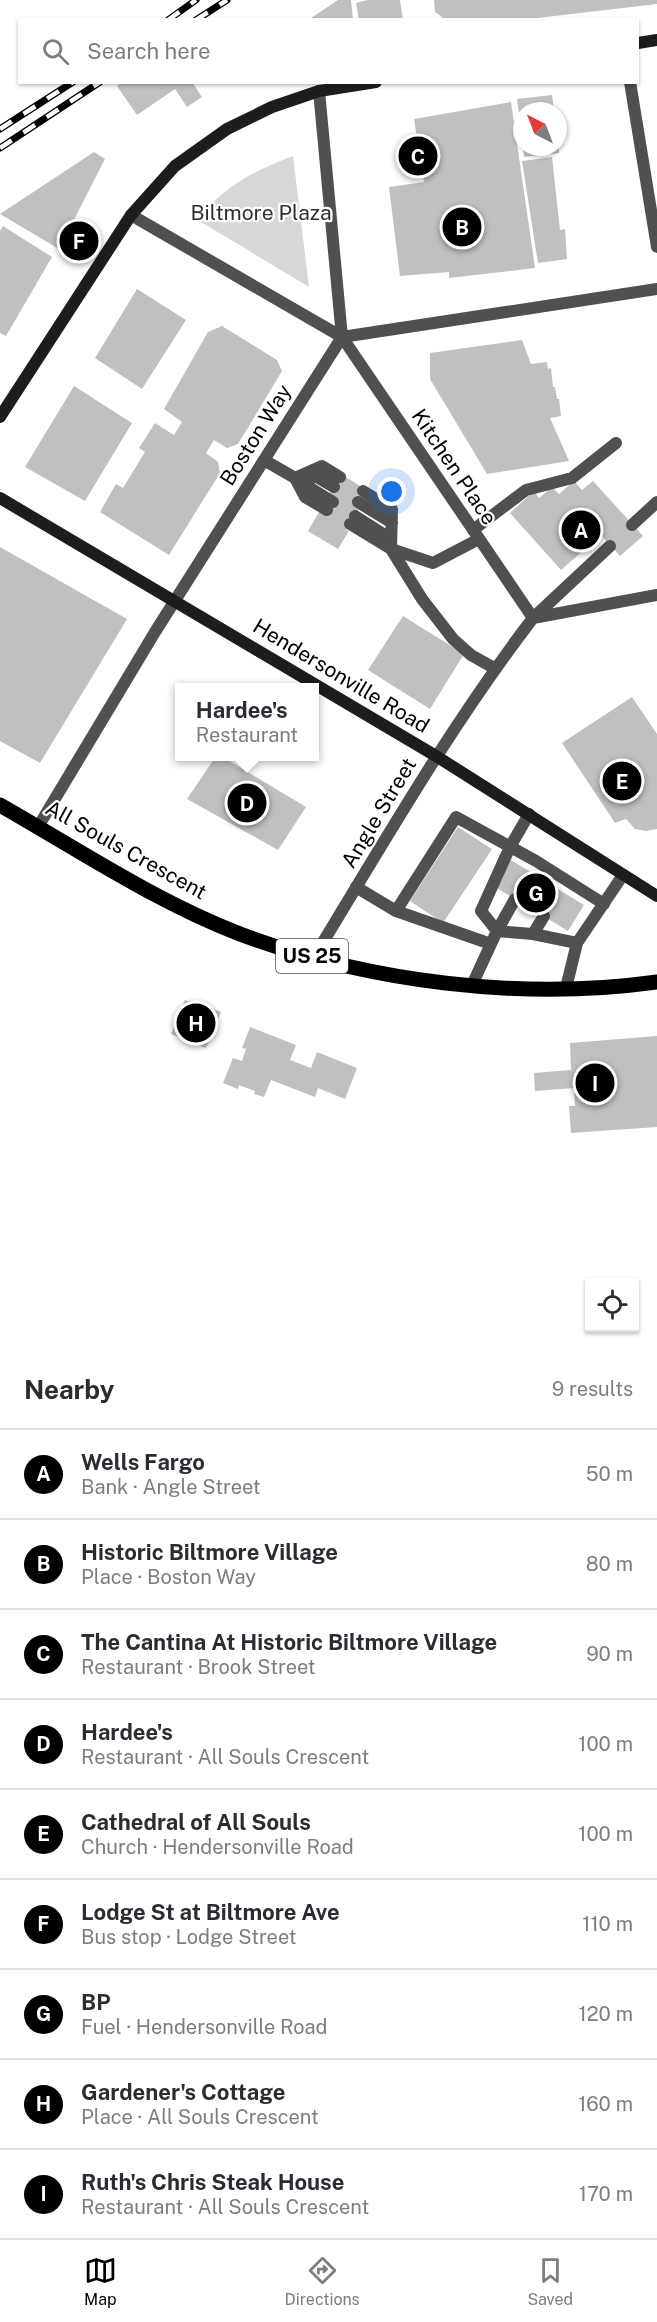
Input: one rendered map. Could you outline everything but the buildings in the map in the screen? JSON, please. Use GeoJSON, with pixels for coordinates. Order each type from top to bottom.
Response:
{"type":"FeatureCollection","features":[{"type":"Feature","properties":{"kind":"main road"},"geometry":{"type":"LineString","coordinates":[[639,43],[657,40]]}},
{"type":"Feature","properties":{"kind":"main road"},"geometry":{"type":"LineString","coordinates":[[0,417],[130,215],[175,166],[227,129],[272,107],[319,91],[363,84]]}},
{"type":"Feature","properties":{"kind":"main road","name":"Hendersonville Road"},"geometry":{"type":"LineString","coordinates":[[0,498],[314,683]]}},
{"type":"Feature","properties":{"kind":"main road","name":"Hendersonville Road"},"geometry":{"type":"LineString","coordinates":[[319,686],[436,756],[657,896]]}},
{"type":"Feature","properties":{"kind":"main road","name":"All Souls Crescent"},"geometry":{"type":"LineString","coordinates":[[0,805],[123,878],[193,913],[241,934],[314,957],[368,970],[472,985],[566,988],[657,982]]}},
{"type":"Feature","properties":{"kind":"street"},"geometry":{"type":"LineString","coordinates":[[630,84],[657,247]]}},
{"type":"Feature","properties":{"kind":"street"},"geometry":{"type":"LineString","coordinates":[[319,91],[342,337]]}},
{"type":"Feature","properties":{"kind":"street"},"geometry":{"type":"LineString","coordinates":[[130,215],[342,337],[657,289]]}},
{"type":"Feature","properties":{"kind":"street","name":"Boston Way"},"geometry":{"type":"LineString","coordinates":[[39,827],[175,600],[342,337]]}},
{"type":"Feature","properties":{"kind":"street","name":"Kitchen Place"},"geometry":{"type":"LineString","coordinates":[[342,337],[533,618]]}},
{"type":"Feature","properties":{"kind":"street"},"geometry":{"type":"LineString","coordinates":[[352,520],[391,544],[433,563],[476,534],[526,490],[572,478],[616,443]]}},
{"type":"Feature","properties":{"kind":"street"},"geometry":{"type":"LineString","coordinates":[[264,460],[295,478],[305,497],[330,506]]}},
{"type":"Feature","properties":{"kind":"street"},"geometry":{"type":"LineString","coordinates":[[295,478],[316,477],[337,482]]}},
{"type":"Feature","properties":{"kind":"street"},"geometry":{"type":"LineString","coordinates":[[361,496],[392,509],[391,544],[422,599],[453,639],[471,655],[494,668]]}},
{"type":"Feature","properties":{"kind":"street"},"geometry":{"type":"LineString","coordinates":[[632,525],[657,502]]}},
{"type":"Feature","properties":{"kind":"street","name":"Angle Street"},"geometry":{"type":"LineString","coordinates":[[314,957],[436,756],[494,668],[533,618],[610,546]]}},
{"type":"Feature","properties":{"kind":"street"},"geometry":{"type":"LineString","coordinates":[[533,618],[657,595]]}},
{"type":"Feature","properties":{"kind":"street"},"geometry":{"type":"LineString","coordinates":[[529,814],[510,847],[481,911],[497,931],[533,934],[577,943]]}},
{"type":"Feature","properties":{"kind":"street"},"geometry":{"type":"LineString","coordinates":[[396,911],[456,817],[510,847],[533,866],[563,885],[604,904]]}},
{"type":"Feature","properties":{"kind":"street"},"geometry":{"type":"LineString","coordinates":[[566,988],[577,943],[623,875]]}},
{"type":"Feature","properties":{"kind":"street"},"geometry":{"type":"LineString","coordinates":[[356,887],[396,911],[491,944]]}},
{"type":"Feature","properties":{"kind":"street"},"geometry":{"type":"LineString","coordinates":[[472,985],[515,899]]}},
{"type":"Feature","properties":{"kind":"street"},"geometry":{"type":"LineString","coordinates":[[533,934],[544,916]]}},
{"type":"Feature","properties":{"kind":"green space","name":"Biltmore Plaza"},"geometry":{"type":"Polygon","coordinates":[[[293,156],[309,287],[196,219],[218,197],[240,181],[293,156]]]}},
{"type":"Feature","properties":{"kind":"railway"},"geometry":{"type":"LineString","coordinates":[[171,18],[196,0]]}},
{"type":"Feature","properties":{"kind":"railway"},"geometry":{"type":"LineString","coordinates":[[199,18],[227,0]]}},
{"type":"Feature","properties":{"kind":"railway"},"geometry":{"type":"LineString","coordinates":[[0,129],[70,84]]}},
{"type":"Feature","properties":{"kind":"railway"},"geometry":{"type":"LineString","coordinates":[[0,148],[97,84]]}},
{"type":"Feature","properties":{"kind":"place","name":"The Cantina At Historic Biltmore Village"},"geometry":{"type":"Point","coordinates":[418,156]}},
{"type":"Feature","properties":{"kind":"place","name":"Historic Biltmore Village"},"geometry":{"type":"Point","coordinates":[462,227]}},
{"type":"Feature","properties":{"kind":"place","name":"Lodge St at Biltmore Ave"},"geometry":{"type":"Point","coordinates":[79,241]}},
{"type":"Feature","properties":{"kind":"place","name":"Wells Fargo"},"geometry":{"type":"Point","coordinates":[581,530]}},
{"type":"Feature","properties":{"kind":"place","name":"Cathedral of All Souls"},"geometry":{"type":"Point","coordinates":[622,781]}},
{"type":"Feature","properties":{"kind":"place","name":"Hardee's"},"geometry":{"type":"Point","coordinates":[247,803]}},
{"type":"Feature","properties":{"kind":"place","name":"BP"},"geometry":{"type":"Point","coordinates":[536,893]}},
{"type":"Feature","properties":{"kind":"place","name":"Gardener's Cottage"},"geometry":{"type":"Point","coordinates":[196,1023]}},
{"type":"Feature","properties":{"kind":"place","name":"Ruth's Chris Steak House"},"geometry":{"type":"Point","coordinates":[595,1083]}}]}
